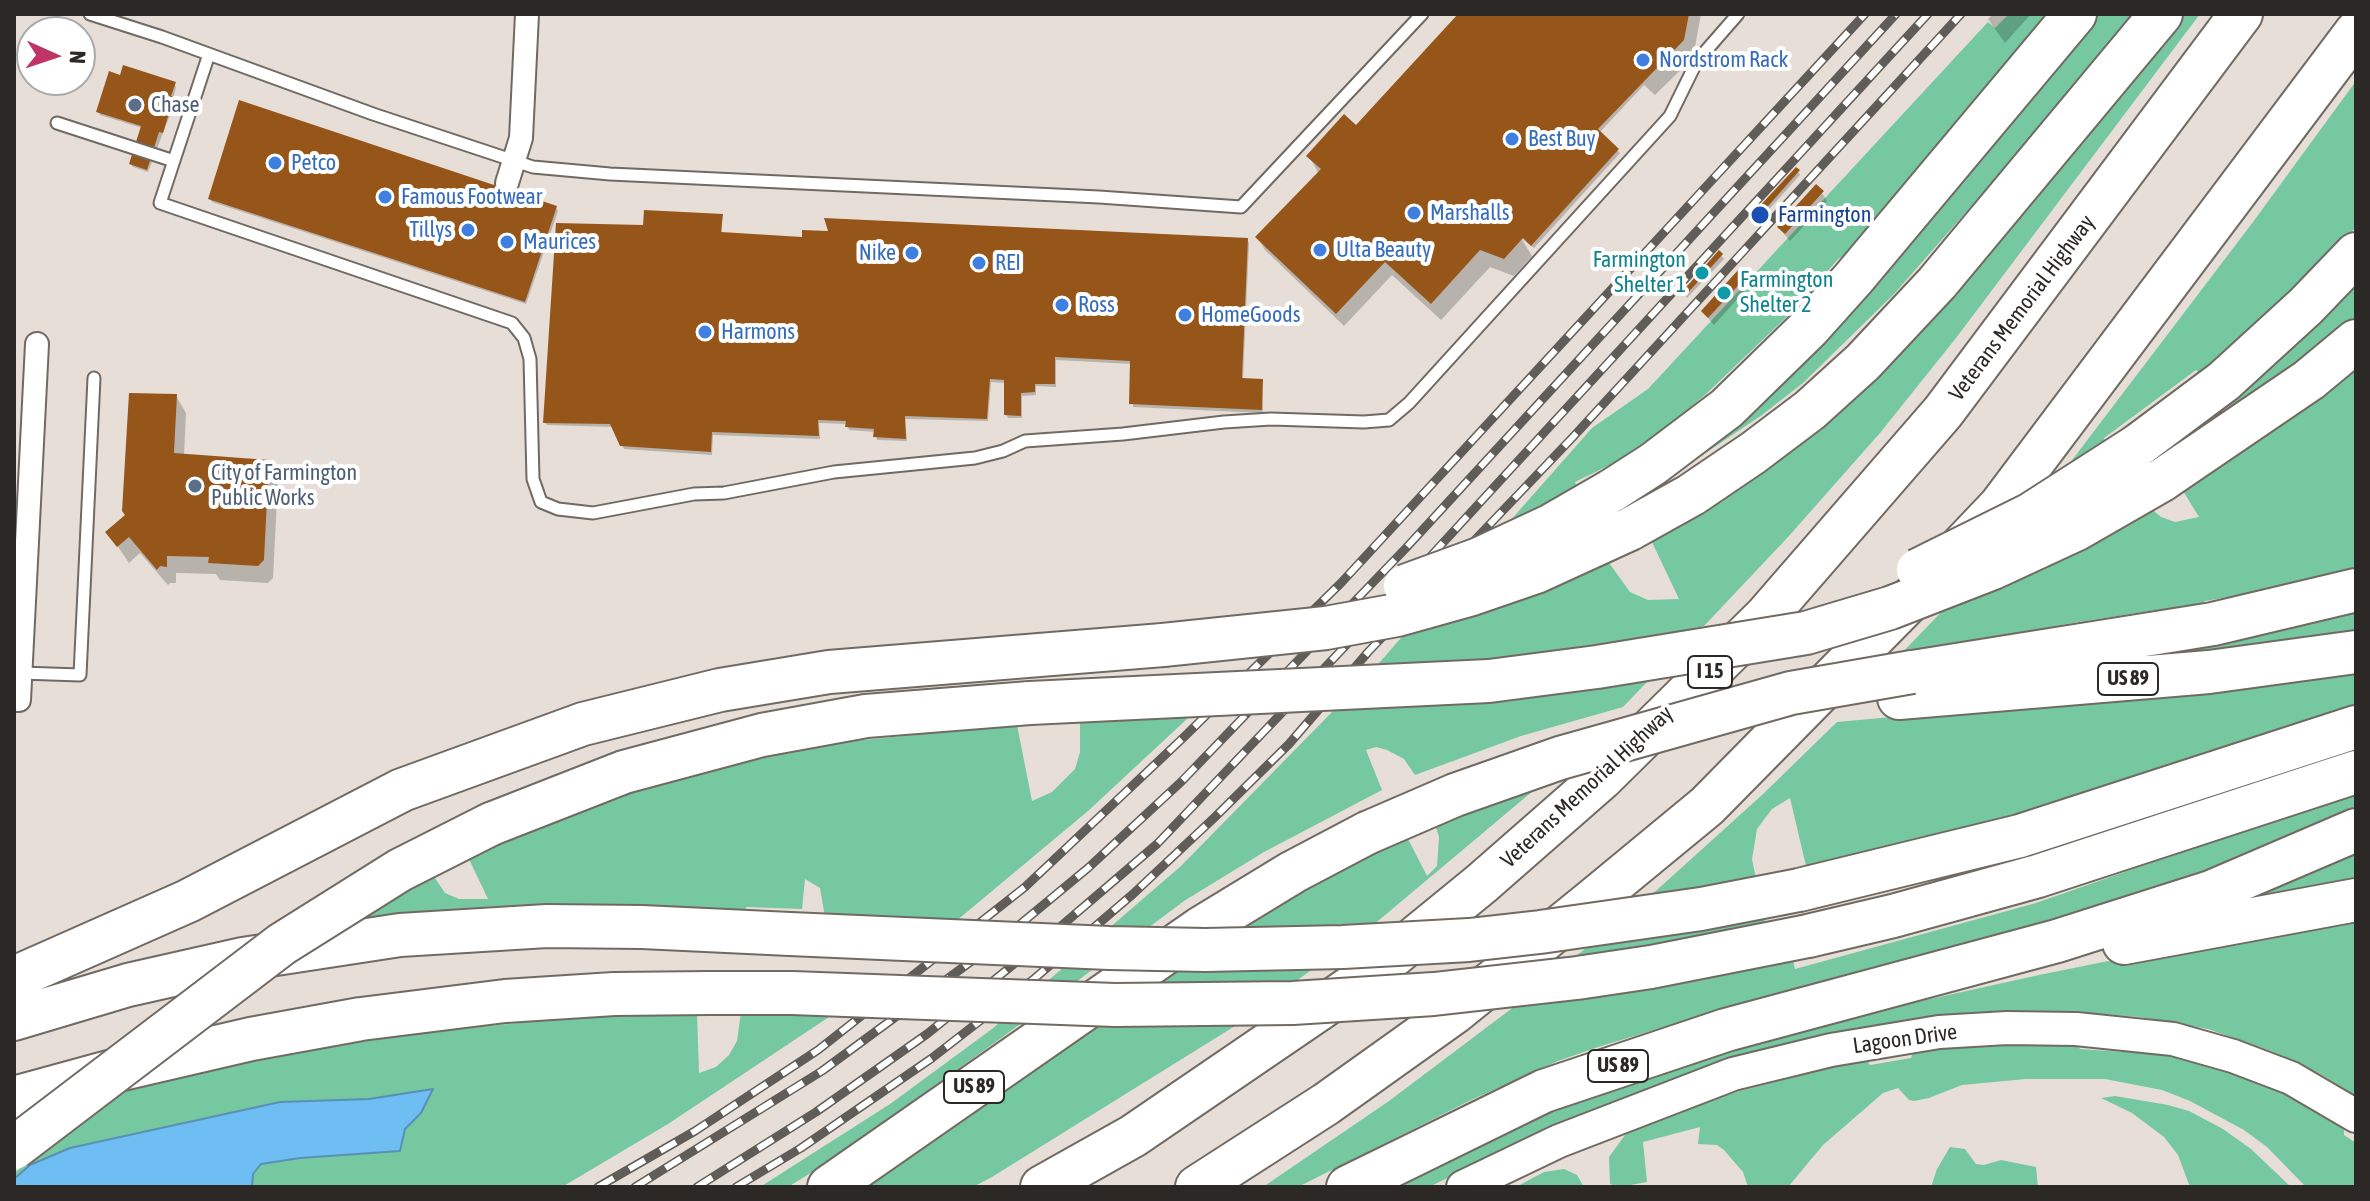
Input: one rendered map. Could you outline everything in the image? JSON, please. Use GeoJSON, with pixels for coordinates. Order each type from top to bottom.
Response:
{"type":"FeatureCollection","features":[{"type":"Feature","properties":{"kind":"highway"},"geometry":{"type":"LineString","coordinates":[[1163,645],[1347,602],[1421,581],[1531,536],[1653,464],[1727,408],[1809,328],[2075,14]]}},
{"type":"Feature","properties":{"kind":"highway"},"geometry":{"type":"LineString","coordinates":[[14,978],[188,901],[402,790],[583,724],[720,690],[829,672],[1040,656],[1326,628],[1397,615],[1536,572],[1630,529],[1691,495],[1810,410],[1912,312],[2161,14]]}},
{"type":"Feature","properties":{"kind":"highway","name":"Veterans Memorial Highway"},"geometry":{"type":"LineString","coordinates":[[1042,1187],[1133,1136],[1372,973],[1481,884],[1602,778],[1766,616],[1943,412],[2241,14]]}},
{"type":"Feature","properties":{"kind":"highway"},"geometry":{"type":"LineString","coordinates":[[1197,1187],[1326,1104],[1455,1012],[1707,806],[2000,506],[2356,32]]}},
{"type":"Feature","properties":{"kind":"highway"},"geometry":{"type":"LineString","coordinates":[[1711,647],[1900,579],[2031,514],[2137,446],[2224,381],[2306,306],[2356,254]]}},
{"type":"Feature","properties":{"kind":"highway"},"geometry":{"type":"LineString","coordinates":[[14,1148],[282,944],[400,870],[491,824],[624,772],[762,735],[866,716],[1030,703],[1478,682],[1585,669],[1806,633],[1959,583],[2075,530],[2162,480],[2309,380],[2356,341]]}},
{"type":"Feature","properties":{"kind":"highway"},"geometry":{"type":"LineString","coordinates":[[1906,685],[2213,624],[2356,590]]}},
{"type":"Feature","properties":{"kind":"highway","name":"US 89"},"geometry":{"type":"LineString","coordinates":[[829,1187],[1201,928],[1293,872],[1367,833],[1522,770],[1791,693],[2209,672],[2356,652]]}},
{"type":"Feature","properties":{"kind":"highway"},"geometry":{"type":"LineString","coordinates":[[14,1019],[114,989],[243,959],[400,935],[547,926],[642,927],[1205,950],[1343,947],[1469,940],[1540,932],[1701,909],[1799,890],[2020,836],[2356,727]]}},
{"type":"Feature","properties":{"kind":"highway"},"geometry":{"type":"LineString","coordinates":[[14,1098],[251,1039],[361,1019],[520,1000],[602,995],[780,993],[1220,1006],[1434,994],[1577,978],[1651,967],[1893,916],[2038,876],[2356,772]]}},
{"type":"Feature","properties":{"kind":"highway","name":"US 89"},"geometry":{"type":"LineString","coordinates":[[1348,1187],[1544,1091],[1726,1030],[1903,985],[2211,892],[2356,830]]}},
{"type":"Feature","properties":{"kind":"highway"},"geometry":{"type":"LineString","coordinates":[[1903,985],[2356,900]]}},
{"type":"Feature","properties":{"kind":"street"},"geometry":{"type":"LineString","coordinates":[[507,183],[521,138],[527,14]]}},
{"type":"Feature","properties":{"kind":"street"},"geometry":{"type":"LineString","coordinates":[[17,700],[21,673],[37,344]]}},
{"type":"Feature","properties":{"kind":"street","name":"Lagoon Drive"},"geometry":{"type":"LineString","coordinates":[[1463,1187],[1559,1141],[1733,1074],[1831,1050],[1939,1032],[2007,1028],[2076,1029],[2173,1039],[2233,1056],[2291,1078],[2356,1116]]}},
{"type":"Feature","properties":{"kind":"lane"},"geometry":{"type":"LineString","coordinates":[[90,14],[533,167],[570,172],[1099,197],[1241,207],[1422,14]]}},
{"type":"Feature","properties":{"kind":"lane"},"geometry":{"type":"LineString","coordinates":[[209,54],[160,203],[512,323],[524,338],[530,359],[533,479],[541,502],[558,509],[593,513],[834,472],[975,458],[1025,441],[1271,419],[1389,420],[1409,403],[1670,116],[1697,61],[1738,14]]}},
{"type":"Feature","properties":{"kind":"lane"},"geometry":{"type":"LineString","coordinates":[[57,123],[174,161]]}},
{"type":"Feature","properties":{"kind":"lane"},"geometry":{"type":"LineString","coordinates":[[21,673],[80,675],[94,378]]}},
{"type":"Feature","properties":{"kind":"green space"},"geometry":{"type":"Polygon","coordinates":[[[2009,14],[2047,14],[1853,250],[1838,259],[1799,305],[1666,428],[1614,463],[1575,482],[1579,492],[1502,530],[1592,428],[1648,389],[1988,22],[1995,28],[2009,14]]]}},
{"type":"Feature","properties":{"kind":"green space"},"geometry":{"type":"Polygon","coordinates":[[[2096,14],[2132,14],[1989,186],[1894,294],[1803,383],[1762,415],[1658,485],[2031,91],[2096,14]]]}},
{"type":"Feature","properties":{"kind":"green space"},"geometry":{"type":"Polygon","coordinates":[[[2182,14],[2200,14],[1956,338],[1880,433],[1704,626],[1561,655],[1373,670],[1407,631],[1607,560],[1630,592],[1648,600],[1679,599],[1650,538],[1727,496],[1776,462],[1827,423],[1873,381],[1934,319],[2104,114],[2182,14]]]}},
{"type":"Feature","properties":{"kind":"green space"},"geometry":{"type":"Polygon","coordinates":[[[2356,81],[2356,227],[2327,259],[2201,375],[2196,370],[2104,438],[2107,445],[2063,472],[2253,222],[2356,81]]]}},
{"type":"Feature","properties":{"kind":"green space"},"geometry":{"type":"Polygon","coordinates":[[[2356,285],[2356,323],[2192,436],[2228,407],[2356,285]]]}},
{"type":"Feature","properties":{"kind":"green space"},"geometry":{"type":"Polygon","coordinates":[[[2356,365],[2356,574],[2264,598],[2246,594],[2205,601],[2190,613],[2158,618],[2156,610],[1898,657],[1952,601],[2148,506],[2161,517],[2175,522],[2199,517],[2180,486],[2356,365]]]}},
{"type":"Feature","properties":{"kind":"green space"},"geometry":{"type":"Polygon","coordinates":[[[2356,606],[2356,630],[2172,654],[2040,665],[2356,606]]]}},
{"type":"Feature","properties":{"kind":"green space"},"geometry":{"type":"Polygon","coordinates":[[[2356,669],[2356,704],[2006,817],[1806,866],[1790,798],[1772,809],[1757,829],[1752,859],[1774,965],[1793,961],[1795,969],[2036,903],[2356,791],[2356,812],[2093,912],[1714,1012],[1598,1047],[1558,1061],[1471,1100],[1298,1187],[1263,1187],[1389,1101],[1515,1006],[1658,889],[1837,722],[2240,685],[2356,669]]]}},
{"type":"Feature","properties":{"kind":"green space"},"geometry":{"type":"Polygon","coordinates":[[[1648,681],[1623,707],[1521,736],[1415,775],[1404,759],[1387,750],[1376,747],[1366,750],[1382,790],[1264,852],[1184,901],[1004,1036],[825,1164],[788,1187],[760,1187],[890,1104],[992,1029],[1181,866],[1334,710],[1489,703],[1648,681]]]}},
{"type":"Feature","properties":{"kind":"green space"},"geometry":{"type":"Polygon","coordinates":[[[1188,718],[1088,811],[955,922],[825,917],[820,888],[805,879],[802,909],[746,907],[745,914],[349,925],[433,875],[445,893],[459,899],[488,899],[468,857],[614,798],[700,772],[832,743],[1017,725],[1032,801],[1052,792],[1075,769],[1080,752],[1080,723],[1188,718]]]}},
{"type":"Feature","properties":{"kind":"green space"},"geometry":{"type":"Polygon","coordinates":[[[1546,780],[1378,921],[1235,1026],[992,1177],[973,1187],[866,1187],[1043,1061],[1304,885],[1406,835],[1427,876],[1437,866],[1439,837],[1434,821],[1546,780]]]}},
{"type":"Feature","properties":{"kind":"green space"},"geometry":{"type":"Polygon","coordinates":[[[2356,848],[2356,882],[2219,912],[2356,848]]]}},
{"type":"Feature","properties":{"kind":"green space"},"geometry":{"type":"Polygon","coordinates":[[[2356,911],[2356,1096],[2320,1074],[2271,1051],[2208,1029],[2140,1017],[2077,1012],[2014,1011],[1939,1016],[1822,1037],[1698,1071],[1564,1121],[1429,1187],[1388,1187],[1547,1110],[1697,1061],[1903,1005],[2356,911]]]}},
{"type":"Feature","properties":{"kind":"green space"},"geometry":{"type":"Polygon","coordinates":[[[741,1012],[832,1015],[668,1124],[562,1187],[14,1187],[14,1173],[130,1087],[263,1059],[401,1035],[566,1018],[697,1013],[699,1073],[716,1067],[729,1055],[737,1041],[741,1012]]]}},
{"type":"Feature","properties":{"kind":"green space"},"geometry":{"type":"Polygon","coordinates":[[[2009,1040],[2077,1043],[2080,1049],[2124,1052],[2127,1046],[2192,1058],[2282,1089],[2344,1127],[2344,1135],[2356,1143],[2356,1187],[2306,1187],[2267,1147],[2244,1130],[2162,1090],[2105,1079],[2026,1079],[1962,1085],[1914,1101],[1898,1088],[1883,1093],[1823,1145],[1788,1187],[1748,1187],[1743,1172],[1724,1150],[1717,1145],[1698,1144],[1700,1127],[1643,1142],[1647,1182],[1620,1187],[1610,1184],[1609,1157],[1628,1131],[1647,1120],[1740,1091],[1866,1059],[1870,1065],[1911,1058],[1914,1050],[2009,1040]]]}},
{"type":"Feature","properties":{"kind":"green space"},"geometry":{"type":"Polygon","coordinates":[[[2115,1096],[2189,1111],[2223,1129],[2251,1149],[2291,1187],[2190,1187],[2178,1155],[2164,1137],[2132,1113],[2101,1098],[2115,1096]]]}},
{"type":"Feature","properties":{"kind":"green space"},"geometry":{"type":"Polygon","coordinates":[[[1950,1147],[1965,1149],[1976,1164],[2001,1160],[2036,1167],[2038,1187],[1931,1187],[1950,1147]]]}},
{"type":"Feature","properties":{"kind":"green space"},"geometry":{"type":"Polygon","coordinates":[[[1564,1169],[1577,1175],[1584,1187],[1516,1187],[1544,1172],[1564,1169]]]}},
{"type":"Feature","properties":{"kind":"water"},"geometry":{"type":"Polygon","coordinates":[[[433,1089],[421,1113],[405,1129],[400,1151],[261,1164],[253,1174],[252,1187],[14,1187],[14,1179],[30,1165],[70,1148],[280,1102],[369,1099],[433,1089]]]}},
{"type":"Feature","properties":{"kind":"building"},"geometry":{"type":"Polygon","coordinates":[[[1458,14],[1689,14],[1684,40],[1598,129],[1619,149],[1531,246],[1523,238],[1504,259],[1480,250],[1431,304],[1385,262],[1336,314],[1255,237],[1321,169],[1306,156],[1344,114],[1356,125],[1458,14]]]}},
{"type":"Feature","properties":{"kind":"building","name":"Chase"},"geometry":{"type":"Polygon","coordinates":[[[123,65],[176,82],[163,133],[159,132],[147,170],[129,164],[141,126],[96,112],[109,71],[120,75],[123,65]]]}},
{"type":"Feature","properties":{"kind":"building"},"geometry":{"type":"Polygon","coordinates":[[[239,100],[557,206],[525,302],[208,199],[239,100]]]}},
{"type":"Feature","properties":{"kind":"building"},"geometry":{"type":"Polygon","coordinates":[[[1796,167],[1800,170],[1762,213],[1757,209],[1796,167]]]}},
{"type":"Feature","properties":{"kind":"building"},"geometry":{"type":"Polygon","coordinates":[[[1816,184],[1824,191],[1785,234],[1777,227],[1816,184]]]}},
{"type":"Feature","properties":{"kind":"building"},"geometry":{"type":"Polygon","coordinates":[[[644,210],[723,214],[721,232],[802,237],[802,230],[828,231],[824,218],[1248,238],[1242,378],[1263,379],[1262,410],[1129,404],[1130,361],[1055,357],[1055,384],[1035,384],[1035,392],[1021,393],[1021,416],[1004,415],[1004,380],[990,379],[987,419],[905,416],[906,439],[873,437],[874,429],[845,427],[846,421],[818,420],[819,436],[712,432],[711,452],[620,446],[610,424],[543,423],[556,223],[643,225],[644,210]]]}},
{"type":"Feature","properties":{"kind":"building","name":"Farmington Shelter 1"},"geometry":{"type":"Polygon","coordinates":[[[1719,250],[1723,254],[1685,296],[1681,293],[1719,250]]]}},
{"type":"Feature","properties":{"kind":"building","name":"Farmington Shelter 2"},"geometry":{"type":"Polygon","coordinates":[[[1739,269],[1747,276],[1708,318],[1701,311],[1739,269]]]}},
{"type":"Feature","properties":{"kind":"building","name":"City of Farmington Public Works"},"geometry":{"type":"Polygon","coordinates":[[[129,393],[177,394],[174,453],[269,460],[264,560],[258,566],[208,563],[209,557],[167,556],[167,567],[160,566],[157,570],[129,537],[117,547],[105,532],[125,515],[122,511],[129,393]]]}},
{"type":"Feature","properties":{"kind":"railway"},"geometry":{"type":"LineString","coordinates":[[598,1187],[695,1131],[818,1050],[1025,887],[1341,583],[1865,14]]}},
{"type":"Feature","properties":{"kind":"railway"},"geometry":{"type":"LineString","coordinates":[[635,1187],[822,1071],[1007,935],[1088,868],[1181,782],[1406,548],[1896,14]]}},
{"type":"Feature","properties":{"kind":"railway"},"geometry":{"type":"LineString","coordinates":[[697,1187],[816,1112],[927,1034],[1157,844],[1430,557],[1928,14]]}},
{"type":"Feature","properties":{"kind":"railway"},"geometry":{"type":"LineString","coordinates":[[736,1187],[801,1148],[932,1058],[1035,978],[1133,894],[1215,817],[1289,744],[1369,651],[1573,437],[1961,14]]}},
{"type":"Feature","properties":{"kind":"place","name":"Nordstrom Rack"},"geometry":{"type":"Point","coordinates":[1643,60]}},
{"type":"Feature","properties":{"kind":"place","name":"Chase"},"geometry":{"type":"Point","coordinates":[135,105]}},
{"type":"Feature","properties":{"kind":"place","name":"Best Buy"},"geometry":{"type":"Point","coordinates":[1512,139]}},
{"type":"Feature","properties":{"kind":"place","name":"Petco"},"geometry":{"type":"Point","coordinates":[275,163]}},
{"type":"Feature","properties":{"kind":"place","name":"Famous Footwear"},"geometry":{"type":"Point","coordinates":[385,197]}},
{"type":"Feature","properties":{"kind":"place","name":"Marshalls"},"geometry":{"type":"Point","coordinates":[1414,213]}},
{"type":"Feature","properties":{"kind":"place","name":"Farmington"},"geometry":{"type":"Point","coordinates":[1760,215]}},
{"type":"Feature","properties":{"kind":"place","name":"Tillys"},"geometry":{"type":"Point","coordinates":[468,230]}},
{"type":"Feature","properties":{"kind":"place","name":"Maurices"},"geometry":{"type":"Point","coordinates":[507,242]}},
{"type":"Feature","properties":{"kind":"place","name":"Ulta Beauty"},"geometry":{"type":"Point","coordinates":[1320,250]}},
{"type":"Feature","properties":{"kind":"place","name":"Nike"},"geometry":{"type":"Point","coordinates":[912,253]}},
{"type":"Feature","properties":{"kind":"place","name":"REI"},"geometry":{"type":"Point","coordinates":[979,263]}},
{"type":"Feature","properties":{"kind":"place","name":"Farmington Shelter 1"},"geometry":{"type":"Point","coordinates":[1702,273]}},
{"type":"Feature","properties":{"kind":"place","name":"Farmington Shelter 2"},"geometry":{"type":"Point","coordinates":[1724,293]}},
{"type":"Feature","properties":{"kind":"place","name":"Ross"},"geometry":{"type":"Point","coordinates":[1062,305]}},
{"type":"Feature","properties":{"kind":"place","name":"HomeGoods"},"geometry":{"type":"Point","coordinates":[1185,315]}},
{"type":"Feature","properties":{"kind":"place","name":"Harmons"},"geometry":{"type":"Point","coordinates":[705,332]}},
{"type":"Feature","properties":{"kind":"place","name":"City of Farmington Public Works"},"geometry":{"type":"Point","coordinates":[195,486]}}]}
